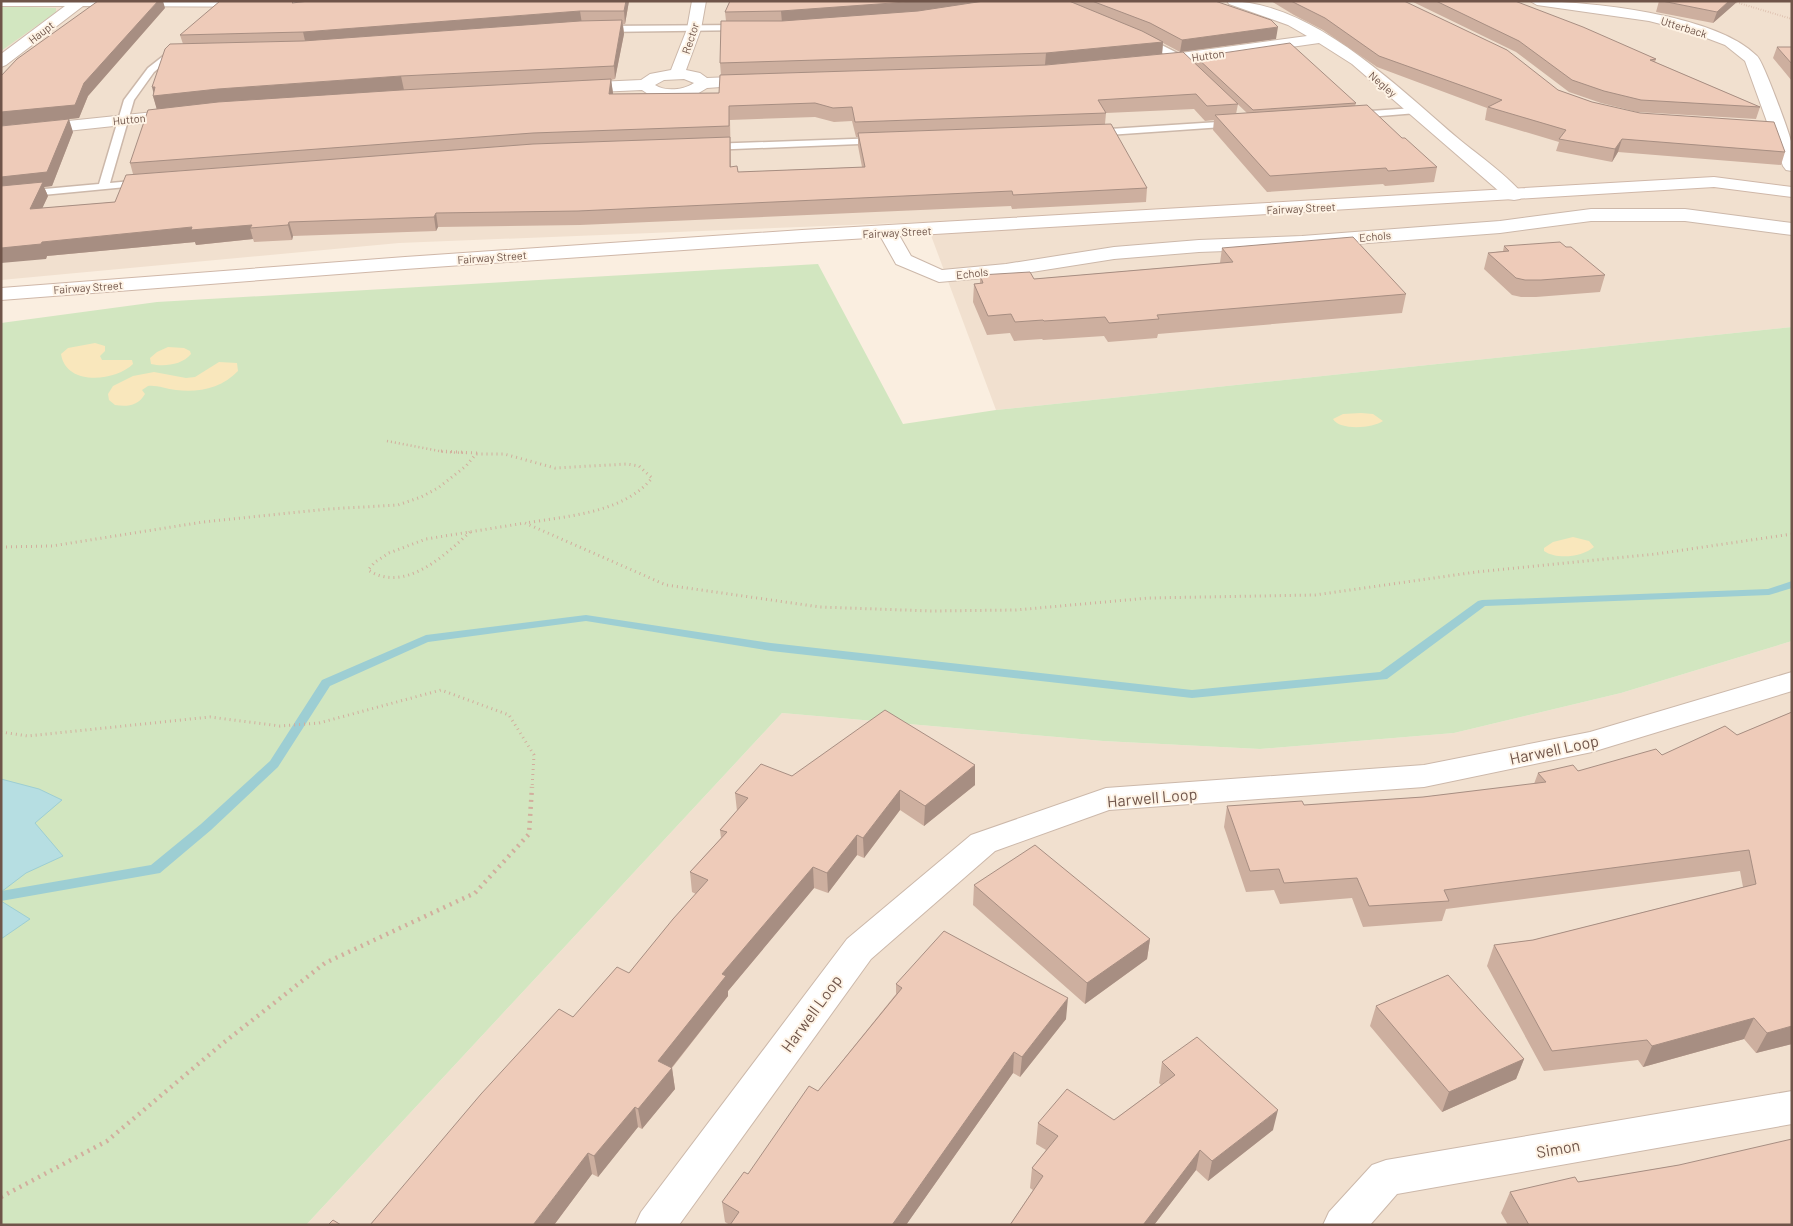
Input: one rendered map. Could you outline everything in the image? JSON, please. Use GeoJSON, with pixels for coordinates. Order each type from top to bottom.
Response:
{"type":"FeatureCollection","features":[{"type":"Feature","properties":{"kind":"street"},"geometry":{"type":"LineString","coordinates":[[1,2],[293,4],[321,1]]}},
{"type":"Feature","properties":{"kind":"street","name":"Rector"},"geometry":{"type":"LineString","coordinates":[[677,74],[694,29],[699,1]]}},
{"type":"Feature","properties":{"kind":"street","name":"Negley"},"geometry":{"type":"LineString","coordinates":[[1234,1],[1293,22],[1357,61],[1514,195]]}},
{"type":"Feature","properties":{"kind":"street","name":"Utterback"},"geometry":{"type":"LineString","coordinates":[[1537,1],[1649,17],[1693,28],[1730,42],[1752,59],[1792,166]]}},
{"type":"Feature","properties":{"kind":"street","name":"Haupt"},"geometry":{"type":"LineString","coordinates":[[1,62],[80,2]]}},
{"type":"Feature","properties":{"kind":"street","name":"Hutton"},"geometry":{"type":"LineString","coordinates":[[1133,63],[1182,59],[1322,38]]}},
{"type":"Feature","properties":{"kind":"street"},"geometry":{"type":"LineString","coordinates":[[646,85],[656,77],[677,74],[693,75],[703,83]]}},
{"type":"Feature","properties":{"kind":"street"},"geometry":{"type":"LineString","coordinates":[[559,89],[646,85],[653,91],[670,94],[696,89],[703,83],[767,81]]}},
{"type":"Feature","properties":{"kind":"street","name":"Hutton"},"geometry":{"type":"LineString","coordinates":[[1,133],[195,113]]}},
{"type":"Feature","properties":{"kind":"street"},"geometry":{"type":"LineString","coordinates":[[1759,127],[1777,128]]}},
{"type":"Feature","properties":{"kind":"street","name":"Fairway Street"},"geometry":{"type":"LineString","coordinates":[[1,294],[424,261],[802,236],[1714,182],[1792,192]]}},
{"type":"Feature","properties":{"kind":"street","name":"Echols"},"geometry":{"type":"LineString","coordinates":[[888,232],[903,260],[939,276],[1006,270],[1114,253],[1199,246],[1302,242],[1500,227],[1591,215],[1685,215],[1792,230]]}},
{"type":"Feature","properties":{"kind":"street","name":"Harwell Loop"},"geometry":{"type":"LineString","coordinates":[[655,1225],[859,949],[983,843],[1106,799],[1424,776],[1592,742],[1792,681]]}},
{"type":"Feature","properties":{"kind":"street","name":"Simon"},"geometry":{"type":"LineString","coordinates":[[1343,1225],[1386,1178],[1792,1107]]}},
{"type":"Feature","properties":{"kind":"lane"},"geometry":{"type":"LineString","coordinates":[[214,16],[228,3]]}},
{"type":"Feature","properties":{"kind":"lane"},"geometry":{"type":"LineString","coordinates":[[592,29],[752,28]]}},
{"type":"Feature","properties":{"kind":"lane"},"geometry":{"type":"LineString","coordinates":[[1136,36],[1182,59],[1195,72]]}},
{"type":"Feature","properties":{"kind":"lane"},"geometry":{"type":"LineString","coordinates":[[104,186],[129,100],[150,70],[185,40]]}},
{"type":"Feature","properties":{"kind":"lane"},"geometry":{"type":"LineString","coordinates":[[171,53],[189,53]]}},
{"type":"Feature","properties":{"kind":"lane"},"geometry":{"type":"LineString","coordinates":[[1346,116],[1414,111]]}},
{"type":"Feature","properties":{"kind":"lane"},"geometry":{"type":"LineString","coordinates":[[1079,134],[1249,123]]}},
{"type":"Feature","properties":{"kind":"lane"},"geometry":{"type":"LineString","coordinates":[[696,148],[893,140]]}},
{"type":"Feature","properties":{"kind":"lane"},"geometry":{"type":"LineString","coordinates":[[1,196],[153,182]]}},
{"type":"Feature","properties":{"kind":"path"},"geometry":{"type":"LineString","coordinates":[[1732,1],[1792,19]]}},
{"type":"Feature","properties":{"kind":"path"},"geometry":{"type":"LineString","coordinates":[[387,441],[444,452],[520,457],[555,468],[627,464],[639,466],[652,478],[649,486],[639,494],[618,503],[525,523],[470,532],[426,540],[405,546],[375,562],[368,570],[374,576],[388,578],[429,566],[470,532]]}},
{"type":"Feature","properties":{"kind":"path"},"geometry":{"type":"LineString","coordinates":[[1,547],[52,546],[203,522],[328,509],[398,505],[421,497],[438,488],[466,466],[476,454],[482,454]]}},
{"type":"Feature","properties":{"kind":"path"},"geometry":{"type":"LineString","coordinates":[[525,523],[666,585],[820,606],[931,611],[1016,610],[1149,598],[1315,595],[1476,572],[1656,554],[1792,534]]}},
{"type":"Feature","properties":{"kind":"path"},"geometry":{"type":"LineString","coordinates":[[1,732],[28,736],[210,717],[280,726],[319,723],[441,690],[510,715],[534,755],[529,834],[475,893],[325,963],[222,1044],[107,1141],[1,1197]]}},
{"type":"Feature","properties":{"kind":"shaded area"},"geometry":{"type":"Polygon","coordinates":[[[1,1],[1792,1],[1792,327],[996,410],[926,222],[399,243],[1,280],[1,1]]]}},
{"type":"Feature","properties":{"kind":"shaded area"},"geometry":{"type":"Polygon","coordinates":[[[1792,641],[1792,1225],[306,1225],[782,713],[1103,741],[1260,749],[1454,733],[1621,693],[1792,641]]]}},
{"type":"Feature","properties":{"kind":"green space"},"geometry":{"type":"Polygon","coordinates":[[[1,6],[56,8],[56,12],[1,51],[1,6]]]}},
{"type":"Feature","properties":{"kind":"green space"},"geometry":{"type":"Polygon","coordinates":[[[818,264],[903,424],[996,410],[1792,327],[1792,641],[1621,693],[1454,733],[1260,749],[1103,741],[782,713],[306,1225],[1,1225],[1,323],[157,302],[818,264]]]}},
{"type":"Feature","properties":{"kind":"sand"},"geometry":{"type":"Polygon","coordinates":[[[95,343],[105,346],[105,351],[100,356],[102,360],[132,360],[133,364],[115,374],[92,378],[72,372],[65,365],[61,354],[68,348],[95,343]]]}},
{"type":"Feature","properties":{"kind":"sand"},"geometry":{"type":"Polygon","coordinates":[[[168,347],[184,348],[190,351],[191,354],[178,363],[151,364],[150,358],[168,347]]]}},
{"type":"Feature","properties":{"kind":"sand"},"geometry":{"type":"Polygon","coordinates":[[[219,362],[237,363],[238,371],[225,382],[209,388],[184,391],[148,386],[142,390],[145,394],[142,398],[132,405],[115,405],[109,400],[108,394],[113,386],[133,376],[154,372],[186,378],[195,377],[219,362]]]}},
{"type":"Feature","properties":{"kind":"sand"},"geometry":{"type":"Polygon","coordinates":[[[1343,414],[1373,414],[1383,421],[1365,427],[1349,427],[1337,423],[1333,419],[1343,414]]]}},
{"type":"Feature","properties":{"kind":"sand"},"geometry":{"type":"Polygon","coordinates":[[[1573,537],[1589,541],[1594,547],[1583,553],[1569,556],[1556,556],[1544,551],[1544,548],[1553,542],[1573,537]]]}},
{"type":"Feature","properties":{"kind":"water"},"geometry":{"type":"Polygon","coordinates":[[[1,779],[39,789],[62,800],[35,823],[63,856],[26,873],[1,892],[1,779]]]}},
{"type":"Feature","properties":{"kind":"water"},"geometry":{"type":"Polygon","coordinates":[[[1,901],[30,919],[1,939],[1,901]]]}},
{"type":"Feature","properties":{"kind":"building"},"geometry":{"type":"Polygon","coordinates":[[[98,1],[158,1],[84,83],[75,105],[1,112],[1,76],[17,59],[98,1]]]}},
{"type":"Feature","properties":{"kind":"building"},"geometry":{"type":"Polygon","coordinates":[[[220,1],[294,1],[292,3],[309,1],[626,1],[624,11],[580,11],[303,32],[180,35],[220,1]]]}},
{"type":"Feature","properties":{"kind":"building"},"geometry":{"type":"Polygon","coordinates":[[[730,1],[920,1],[781,11],[725,12],[730,1]]]}},
{"type":"Feature","properties":{"kind":"building"},"geometry":{"type":"Polygon","coordinates":[[[984,1],[1069,1],[1142,31],[1163,42],[1046,53],[720,63],[721,21],[782,21],[918,11],[984,1]]]}},
{"type":"Feature","properties":{"kind":"building"},"geometry":{"type":"Polygon","coordinates":[[[1092,1],[1215,1],[1271,20],[1278,27],[1182,40],[1150,23],[1092,1]]]}},
{"type":"Feature","properties":{"kind":"building"},"geometry":{"type":"Polygon","coordinates":[[[1291,1],[1404,1],[1507,50],[1558,90],[1592,102],[1640,113],[1774,122],[1785,152],[1622,139],[1615,149],[1559,139],[1566,130],[1488,107],[1502,100],[1379,56],[1325,18],[1291,1]]]}},
{"type":"Feature","properties":{"kind":"building"},"geometry":{"type":"Polygon","coordinates":[[[1436,1],[1515,1],[1583,27],[1656,59],[1650,60],[1760,107],[1641,100],[1604,91],[1572,80],[1519,41],[1436,1]]]}},
{"type":"Feature","properties":{"kind":"building"},"geometry":{"type":"Polygon","coordinates":[[[1662,1],[1729,1],[1717,12],[1662,1]]]}},
{"type":"Feature","properties":{"kind":"building"},"geometry":{"type":"Polygon","coordinates":[[[622,20],[614,66],[401,76],[218,89],[153,96],[155,87],[152,87],[165,49],[170,44],[303,41],[580,21],[622,20]]]}},
{"type":"Feature","properties":{"kind":"building"},"geometry":{"type":"Polygon","coordinates":[[[1290,43],[1356,103],[1253,110],[1196,57],[1290,43]]]}},
{"type":"Feature","properties":{"kind":"building"},"geometry":{"type":"Polygon","coordinates":[[[1777,47],[1792,47],[1792,64],[1777,47]]]}},
{"type":"Feature","properties":{"kind":"building"},"geometry":{"type":"Polygon","coordinates":[[[1183,52],[1238,104],[1207,106],[1196,94],[1098,100],[1106,113],[855,122],[852,107],[833,108],[815,103],[729,106],[729,126],[533,133],[130,163],[148,110],[218,102],[611,79],[609,94],[719,93],[720,75],[1046,65],[1183,52]]]}},
{"type":"Feature","properties":{"kind":"building"},"geometry":{"type":"Polygon","coordinates":[[[1367,105],[1437,167],[1388,171],[1386,168],[1270,176],[1215,115],[1367,105]]]}},
{"type":"Feature","properties":{"kind":"building"},"geometry":{"type":"Polygon","coordinates":[[[69,119],[47,172],[1,177],[1,126],[69,119]]]}},
{"type":"Feature","properties":{"kind":"building"},"geometry":{"type":"Polygon","coordinates":[[[1111,124],[1147,188],[1013,195],[1012,191],[578,211],[436,213],[434,217],[289,222],[288,225],[250,228],[252,225],[191,230],[192,227],[1,248],[1,186],[43,182],[30,209],[115,202],[126,175],[533,144],[730,137],[730,167],[737,166],[738,172],[865,167],[858,133],[1111,124]]]}},
{"type":"Feature","properties":{"kind":"building"},"geometry":{"type":"Polygon","coordinates":[[[1353,237],[1406,294],[1157,315],[1159,319],[1109,323],[1105,317],[1015,322],[1011,314],[988,316],[974,284],[983,283],[980,275],[1030,272],[1034,279],[1233,262],[1222,248],[1353,237]]]}},
{"type":"Feature","properties":{"kind":"building"},"geometry":{"type":"Polygon","coordinates":[[[1560,242],[1566,247],[1571,247],[1605,275],[1525,280],[1516,278],[1488,253],[1509,251],[1504,246],[1560,242]]]}},
{"type":"Feature","properties":{"kind":"building"},"geometry":{"type":"Polygon","coordinates":[[[885,710],[975,765],[925,806],[900,790],[863,838],[857,835],[827,873],[813,867],[722,974],[726,976],[658,1061],[672,1068],[638,1109],[635,1107],[594,1156],[588,1153],[533,1225],[370,1225],[481,1094],[559,1009],[573,1017],[617,967],[629,973],[708,880],[690,872],[727,832],[720,830],[748,798],[735,793],[761,764],[792,776],[885,710]]]}},
{"type":"Feature","properties":{"kind":"building"},"geometry":{"type":"Polygon","coordinates":[[[1792,712],[1792,1026],[1767,1033],[1754,1018],[1652,1046],[1647,1040],[1552,1051],[1494,945],[1533,940],[1756,884],[1749,850],[1444,890],[1449,901],[1369,906],[1357,878],[1284,883],[1279,869],[1250,871],[1227,806],[1302,801],[1304,805],[1423,797],[1546,782],[1538,773],[1573,765],[1578,771],[1656,749],[1662,755],[1725,726],[1737,735],[1792,712]]]}},
{"type":"Feature","properties":{"kind":"building"},"geometry":{"type":"Polygon","coordinates":[[[1035,845],[1150,939],[1087,983],[974,885],[1035,845]]]}},
{"type":"Feature","properties":{"kind":"building"},"geometry":{"type":"Polygon","coordinates":[[[944,931],[1068,998],[1022,1057],[1014,1052],[892,1225],[730,1225],[739,1212],[722,1202],[744,1172],[748,1174],[809,1086],[818,1091],[902,988],[896,984],[944,931]]]}},
{"type":"Feature","properties":{"kind":"building"},"geometry":{"type":"Polygon","coordinates":[[[1448,975],[1524,1059],[1449,1092],[1376,1006],[1448,975]]]}},
{"type":"Feature","properties":{"kind":"building"},"geometry":{"type":"Polygon","coordinates":[[[1197,1037],[1278,1110],[1212,1161],[1200,1150],[1143,1225],[1010,1225],[1043,1176],[1032,1168],[1058,1136],[1038,1123],[1067,1089],[1114,1120],[1175,1075],[1162,1062],[1197,1037]]]}},
{"type":"Feature","properties":{"kind":"building"},"geometry":{"type":"Polygon","coordinates":[[[1792,1139],[1792,1225],[1529,1225],[1510,1192],[1575,1177],[1578,1182],[1679,1165],[1792,1139]]]}},
{"type":"Feature","properties":{"kind":"building"},"geometry":{"type":"Polygon","coordinates":[[[333,1220],[341,1225],[328,1225],[333,1220]]]}},
{"type":"Feature","properties":{"kind":"waterway"},"geometry":{"type":"LineString","coordinates":[[1,896],[155,869],[206,827],[274,764],[326,683],[426,639],[586,618],[771,647],[1192,694],[1383,676],[1482,603],[1769,592],[1792,584]]}}]}
